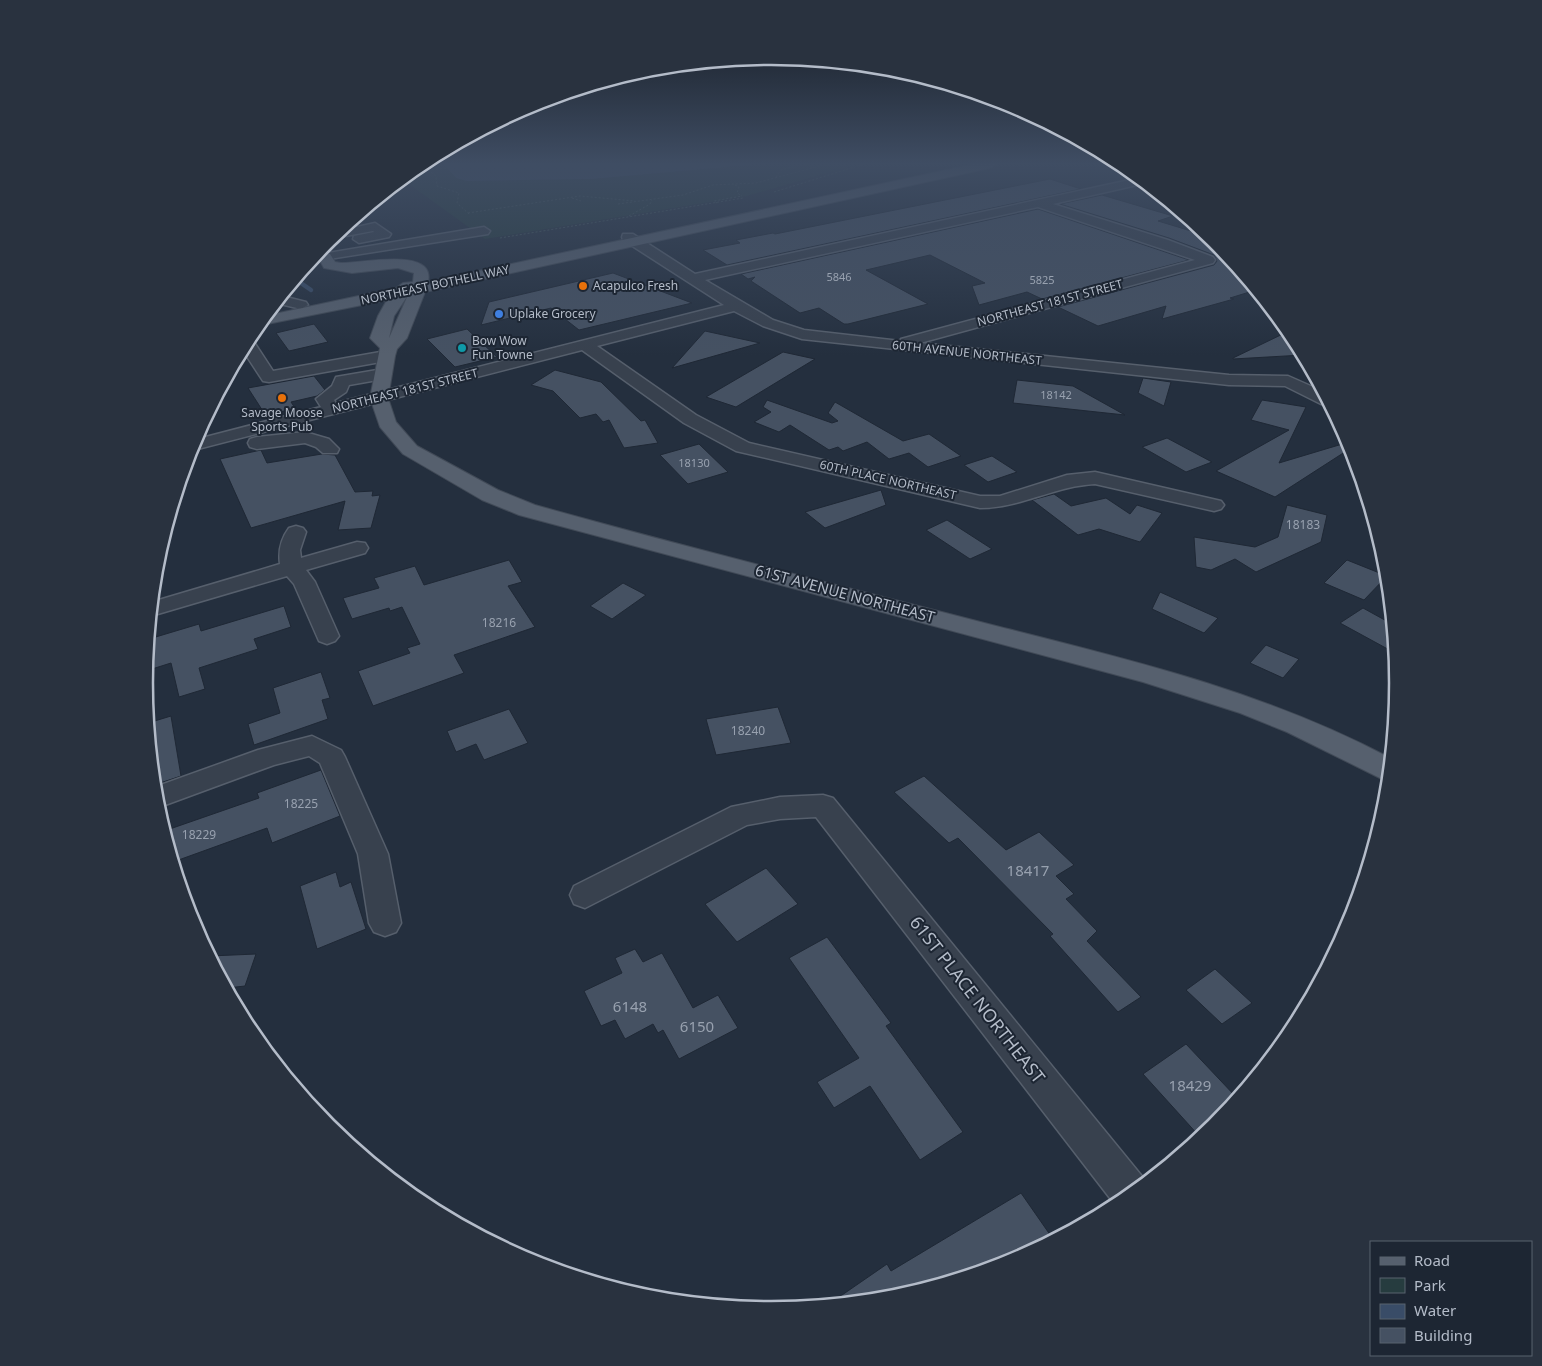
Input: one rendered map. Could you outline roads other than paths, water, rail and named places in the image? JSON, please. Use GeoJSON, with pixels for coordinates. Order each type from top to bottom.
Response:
{"type":"FeatureCollection","features":[{"type":"Feature","properties":{"kind":"main road","name":"NORTHEAST BOTHELL WAY"},"geometry":{"type":"LineString","coordinates":[[632,240],[686,228]]}},
{"type":"Feature","properties":{"kind":"main road","name":"NORTHEAST BOTHELL WAY"},"geometry":{"type":"LineString","coordinates":[[273,318],[295,310],[415,282],[690,228]]}},
{"type":"Feature","properties":{"kind":"main road"},"geometry":{"type":"LineString","coordinates":[[325,256],[329,265],[338,268],[402,264],[415,282],[382,322],[378,338],[386,359]]}},
{"type":"Feature","properties":{"kind":"main road","name":"61ST AVENUE NORTHEAST"},"geometry":{"type":"LineString","coordinates":[[415,282],[398,338],[386,359],[379,398],[387,423],[410,450],[490,495],[526,510],[1172,679],[1266,712],[1327,738],[1383,768]]}},
{"type":"Feature","properties":{"kind":"main road"},"geometry":{"type":"LineString","coordinates":[[295,310],[347,309],[368,314],[382,322]]}},
{"type":"Feature","properties":{"kind":"main road","name":"NORTHEAST BOTHELL WAY"},"geometry":{"type":"LineString","coordinates":[[278,311],[295,310]]}},
{"type":"Feature","properties":{"kind":"street"},"geometry":{"type":"LineString","coordinates":[[348,233],[372,228]]}},
{"type":"Feature","properties":{"kind":"street"},"geometry":{"type":"LineString","coordinates":[[335,245],[385,234],[376,228]]}},
{"type":"Feature","properties":{"kind":"street"},"geometry":{"type":"LineString","coordinates":[[694,278],[924,228]]}},
{"type":"Feature","properties":{"kind":"street","name":"NORTHEAST 181ST STREET"},"geometry":{"type":"LineString","coordinates":[[892,345],[1208,260],[1116,228]]}},
{"type":"Feature","properties":{"kind":"street"},"geometry":{"type":"LineString","coordinates":[[332,248],[484,231]]}},
{"type":"Feature","properties":{"kind":"street","name":"60TH AVENUE NORTHEAST"},"geometry":{"type":"LineString","coordinates":[[632,240],[736,306],[768,323],[802,334],[1229,380],[1288,381],[1317,395]]}},
{"type":"Feature","properties":{"kind":"street"},"geometry":{"type":"LineString","coordinates":[[284,303],[295,310]]}},
{"type":"Feature","properties":{"kind":"street","name":"NORTHEAST 181ST STREET"},"geometry":{"type":"LineString","coordinates":[[202,443],[736,306]]}},
{"type":"Feature","properties":{"kind":"street","name":"60TH PLACE NORTHEAST"},"geometry":{"type":"LineString","coordinates":[[586,346],[690,419],[744,447],[980,502],[1002,502],[1074,479],[1095,478],[1214,505]]}},
{"type":"Feature","properties":{"kind":"street"},"geometry":{"type":"LineString","coordinates":[[251,350],[269,377],[386,359]]}},
{"type":"Feature","properties":{"kind":"street"},"geometry":{"type":"LineString","coordinates":[[331,410],[325,399],[340,388],[342,381],[386,359]]}},
{"type":"Feature","properties":{"kind":"street"},"geometry":{"type":"LineString","coordinates":[[1288,381],[1307,377]]}},
{"type":"Feature","properties":{"kind":"street"},"geometry":{"type":"LineString","coordinates":[[234,435],[242,441],[253,443],[292,438],[318,440],[324,442],[330,449]]}},
{"type":"Feature","properties":{"kind":"street"},"geometry":{"type":"LineString","coordinates":[[296,532],[289,550],[291,568],[304,582],[327,636]]}},
{"type":"Feature","properties":{"kind":"street"},"geometry":{"type":"LineString","coordinates":[[157,607],[357,548]]}},
{"type":"Feature","properties":{"kind":"street"},"geometry":{"type":"LineString","coordinates":[[163,795],[268,757],[312,746],[325,752],[332,757],[373,854],[385,923]]}},
{"type":"Feature","properties":{"kind":"street","name":"61ST PLACE NORTHEAST"},"geometry":{"type":"LineString","coordinates":[[585,895],[741,815],[780,808],[823,806],[1126,1188]]}},
{"type":"Feature","properties":{"kind":"waterway"},"geometry":{"type":"LineString","coordinates":[[301,283],[311,290]]}},
{"type":"Feature","properties":{"kind":"place","name":"Acapulco Fresh"},"geometry":{"type":"Point","coordinates":[583,286]}},
{"type":"Feature","properties":{"kind":"place","name":"Uplake Grocery"},"geometry":{"type":"Point","coordinates":[499,314]}},
{"type":"Feature","properties":{"kind":"place","name":"Bow Wow Fun Towne"},"geometry":{"type":"Point","coordinates":[462,348]}},
{"type":"Feature","properties":{"kind":"place","name":"Savage Moose Sports Pub"},"geometry":{"type":"Point","coordinates":[282,398]}}]}
